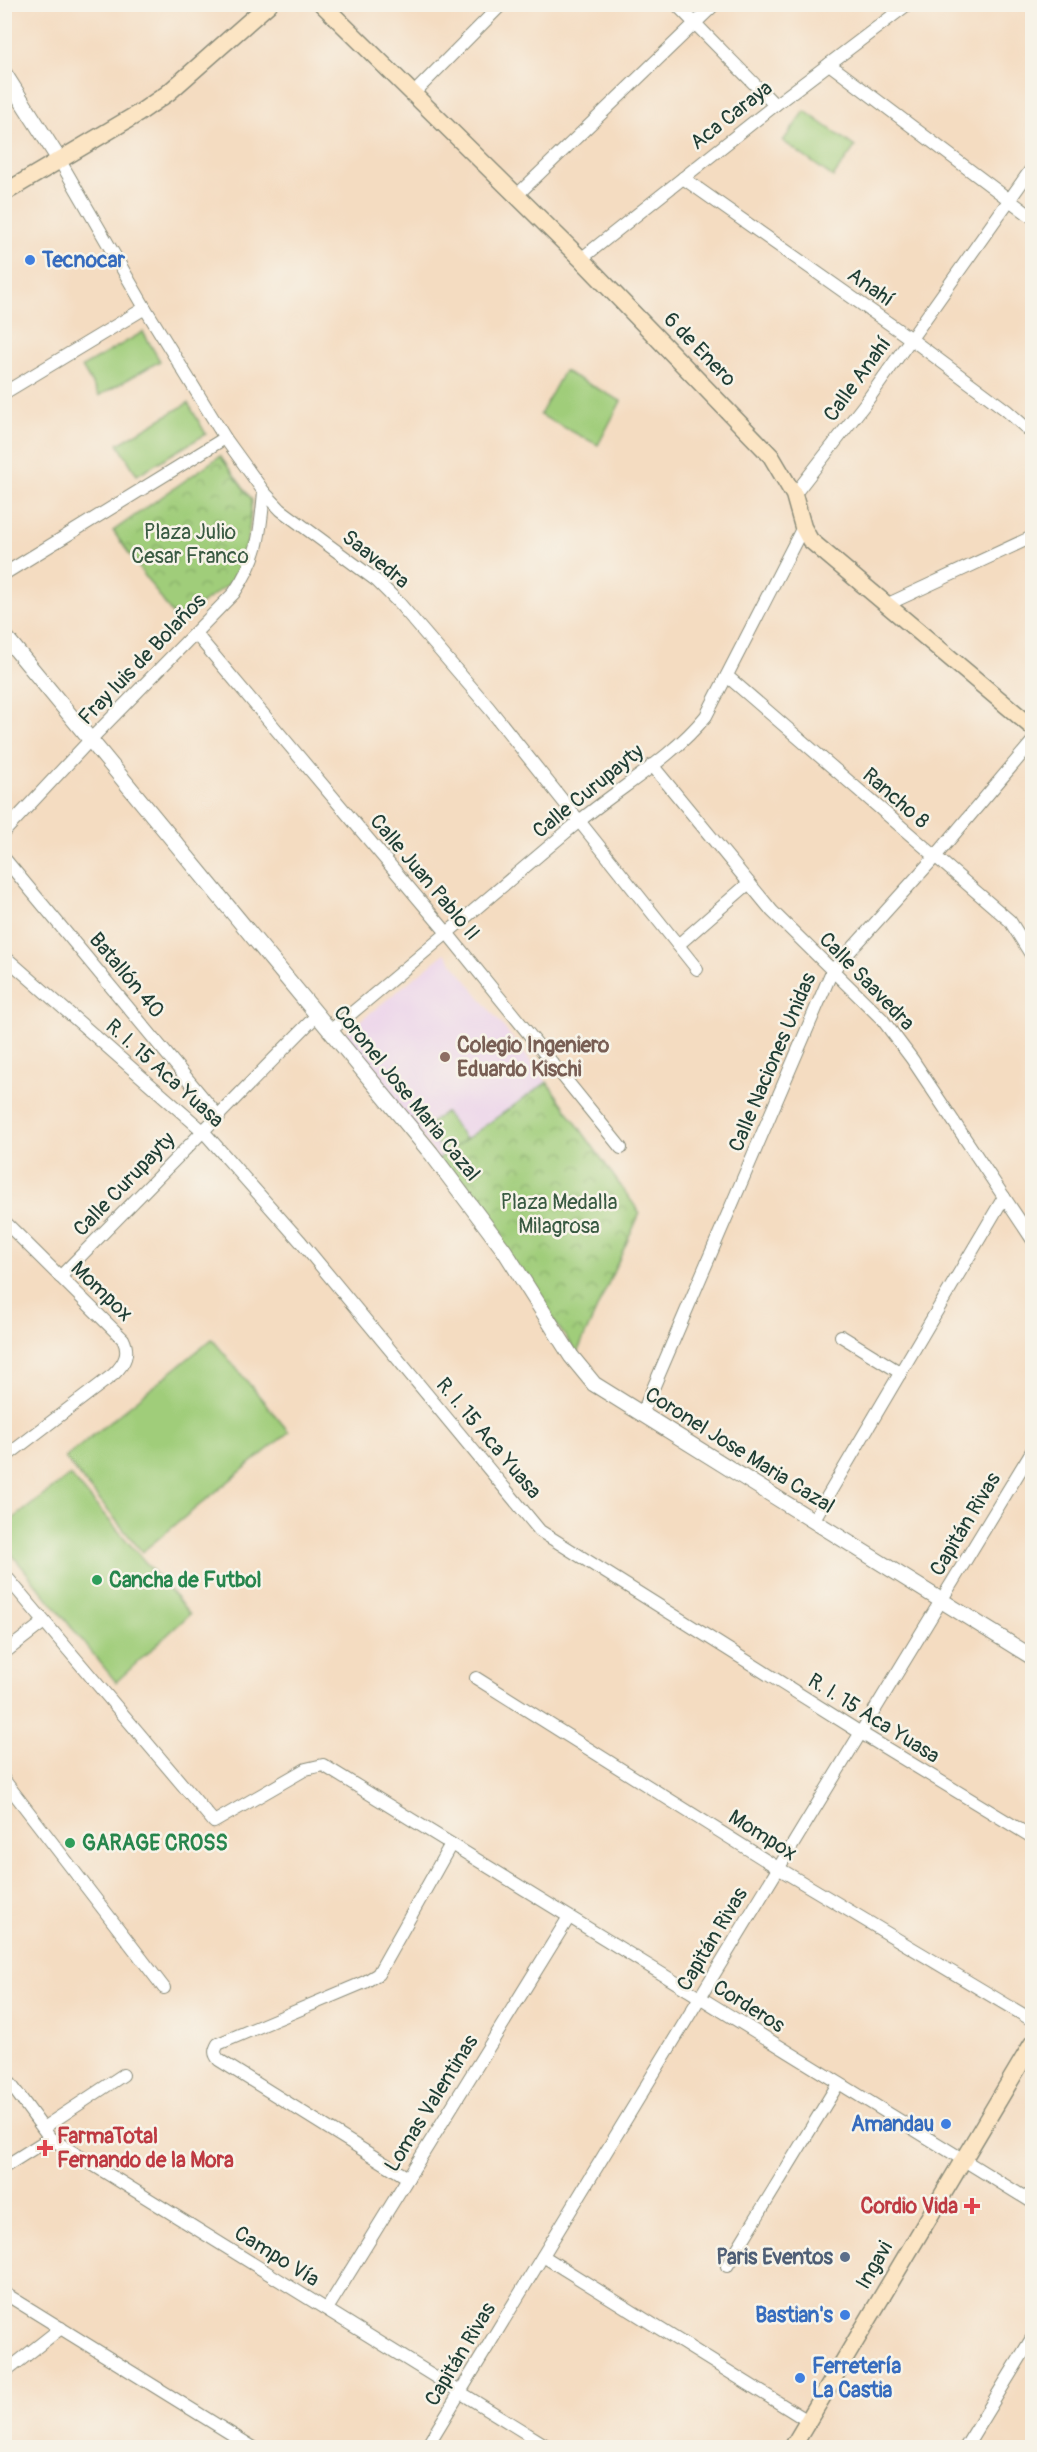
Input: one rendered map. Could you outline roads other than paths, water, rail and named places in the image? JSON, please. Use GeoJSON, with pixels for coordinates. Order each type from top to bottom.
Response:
{"type":"FeatureCollection","features":[{"type":"Feature","properties":{"kind":"main road"},"geometry":{"type":"LineString","coordinates":[[4,193],[60,161],[168,93],[269,4]]}},
{"type":"Feature","properties":{"kind":"main road","name":"6 de Enero"},"geometry":{"type":"LineString","coordinates":[[322,4],[581,259],[771,456],[794,495],[802,527],[810,540],[1032,727]]}},
{"type":"Feature","properties":{"kind":"main road","name":"Ingavi"},"geometry":{"type":"LineString","coordinates":[[792,2448],[1032,2044]]}},
{"type":"Feature","properties":{"kind":"street"},"geometry":{"type":"LineString","coordinates":[[413,94],[502,4]]}},
{"type":"Feature","properties":{"kind":"street"},"geometry":{"type":"LineString","coordinates":[[676,4],[776,105]]}},
{"type":"Feature","properties":{"kind":"street"},"geometry":{"type":"LineString","coordinates":[[516,195],[715,4]]}},
{"type":"Feature","properties":{"kind":"street","name":"Aca Caraya"},"geometry":{"type":"LineString","coordinates":[[581,259],[908,4]]}},
{"type":"Feature","properties":{"kind":"street"},"geometry":{"type":"LineString","coordinates":[[829,64],[1032,217]]}},
{"type":"Feature","properties":{"kind":"street"},"geometry":{"type":"LineString","coordinates":[[4,73],[60,161]]}},
{"type":"Feature","properties":{"kind":"street","name":"Saavedra"},"geometry":{"type":"LineString","coordinates":[[60,161],[145,308],[225,438],[264,492],[280,510],[377,581],[399,603],[489,708],[697,969]]}},
{"type":"Feature","properties":{"kind":"street","name":"Calle Anahí"},"geometry":{"type":"LineString","coordinates":[[794,495],[911,339],[1032,168]]}},
{"type":"Feature","properties":{"kind":"street","name":"Anahí"},"geometry":{"type":"LineString","coordinates":[[683,178],[911,339],[1006,410],[1032,433]]}},
{"type":"Feature","properties":{"kind":"street"},"geometry":{"type":"LineString","coordinates":[[4,393],[145,308]]}},
{"type":"Feature","properties":{"kind":"street"},"geometry":{"type":"LineString","coordinates":[[4,574],[225,438]]}},
{"type":"Feature","properties":{"kind":"street","name":"Fray luis de Bolaños"},"geometry":{"type":"LineString","coordinates":[[4,832],[90,740],[234,593],[248,573],[256,555],[264,492]]}},
{"type":"Feature","properties":{"kind":"street","name":"Calle Curupayty"},"geometry":{"type":"LineString","coordinates":[[330,1031],[448,934],[579,821],[690,736],[706,716],[802,527]]}},
{"type":"Feature","properties":{"kind":"street"},"geometry":{"type":"LineString","coordinates":[[886,605],[1032,537]]}},
{"type":"Feature","properties":{"kind":"street","name":"Calle Juan Pablo II"},"geometry":{"type":"LineString","coordinates":[[195,633],[448,934],[621,1148]]}},
{"type":"Feature","properties":{"kind":"street","name":"Coronel Jose Maria Cazal"},"geometry":{"type":"LineString","coordinates":[[4,635],[431,1153],[504,1250],[571,1356],[594,1384],[1032,1657]]}},
{"type":"Feature","properties":{"kind":"street","name":"Rancho 8"},"geometry":{"type":"LineString","coordinates":[[727,676],[934,858],[1010,921],[1032,956]]}},
{"type":"Feature","properties":{"kind":"street","name":"Calle Naciones Unidas"},"geometry":{"type":"LineString","coordinates":[[642,1414],[832,971],[934,858],[1032,742]]}},
{"type":"Feature","properties":{"kind":"street","name":"Calle Saavedra"},"geometry":{"type":"LineString","coordinates":[[652,765],[772,911],[882,1019],[912,1059],[1032,1239]]}},
{"type":"Feature","properties":{"kind":"street","name":"Batallón 40"},"geometry":{"type":"LineString","coordinates":[[4,858],[219,1117]]}},
{"type":"Feature","properties":{"kind":"street"},"geometry":{"type":"LineString","coordinates":[[678,945],[749,883]]}},
{"type":"Feature","properties":{"kind":"street","name":"R. I. 15 Aca Yuasa"},"geometry":{"type":"LineString","coordinates":[[4,956],[203,1131],[301,1242],[540,1532],[1032,1837]]}},
{"type":"Feature","properties":{"kind":"street","name":"Calle Curupayty"},"geometry":{"type":"LineString","coordinates":[[60,1277],[317,1015]]}},
{"type":"Feature","properties":{"kind":"street"},"geometry":{"type":"LineString","coordinates":[[813,1521],[1004,1197]]}},
{"type":"Feature","properties":{"kind":"street","name":"Mompox"},"geometry":{"type":"LineString","coordinates":[[4,1221],[123,1339],[127,1347],[122,1366],[114,1374],[4,1458]]}},
{"type":"Feature","properties":{"kind":"street"},"geometry":{"type":"LineString","coordinates":[[841,1336],[901,1373]]}},
{"type":"Feature","properties":{"kind":"street","name":"Capitán Rivas"},"geometry":{"type":"LineString","coordinates":[[426,2448],[1032,1451]]}},
{"type":"Feature","properties":{"kind":"street"},"geometry":{"type":"LineString","coordinates":[[4,1574],[44,1622],[4,1653]]}},
{"type":"Feature","properties":{"kind":"street","name":"Corderos"},"geometry":{"type":"LineString","coordinates":[[44,1622],[211,1821],[217,1822],[306,1769],[323,1765],[1032,2202]]}},
{"type":"Feature","properties":{"kind":"street","name":"Mompox"},"geometry":{"type":"LineString","coordinates":[[476,1678],[778,1868],[1032,2020]]}},
{"type":"Feature","properties":{"kind":"street"},"geometry":{"type":"LineString","coordinates":[[4,1780],[164,1988]]}},
{"type":"Feature","properties":{"kind":"street"},"geometry":{"type":"LineString","coordinates":[[408,2178],[219,2060],[215,2055],[218,2044],[365,1982],[378,1974],[450,1844]]}},
{"type":"Feature","properties":{"kind":"street","name":"Lomas Valentinas"},"geometry":{"type":"LineString","coordinates":[[327,2310],[569,1917]]}},
{"type":"Feature","properties":{"kind":"street"},"geometry":{"type":"LineString","coordinates":[[4,2168],[123,2074]]}},
{"type":"Feature","properties":{"kind":"street","name":"Campo Vía"},"geometry":{"type":"LineString","coordinates":[[4,2075],[46,2133],[550,2448]]}},
{"type":"Feature","properties":{"kind":"street"},"geometry":{"type":"LineString","coordinates":[[727,2266],[838,2084]]}},
{"type":"Feature","properties":{"kind":"street"},"geometry":{"type":"LineString","coordinates":[[543,2256],[808,2421]]}},
{"type":"Feature","properties":{"kind":"street"},"geometry":{"type":"LineString","coordinates":[[4,2293],[254,2448]]}},
{"type":"Feature","properties":{"kind":"street"},"geometry":{"type":"LineString","coordinates":[[4,2373],[61,2328]]}},
{"type":"Feature","properties":{"kind":"street"},"geometry":{"type":"LineString","coordinates":[[965,2448],[1032,2338]]}},
{"type":"Feature","properties":{"kind":"place","name":"Tecnocar"},"geometry":{"type":"Point","coordinates":[30,260]}},
{"type":"Feature","properties":{"kind":"place","name":"Colegio Ingeniero Eduardo Kischi"},"geometry":{"type":"Point","coordinates":[445,1057]}},
{"type":"Feature","properties":{"kind":"place","name":"Cancha de Futbol"},"geometry":{"type":"Point","coordinates":[97,1580]}},
{"type":"Feature","properties":{"kind":"place","name":"GARAGE CROSS"},"geometry":{"type":"Point","coordinates":[70,1843]}},
{"type":"Feature","properties":{"kind":"place","name":"Amandau"},"geometry":{"type":"Point","coordinates":[946,2124]}},
{"type":"Feature","properties":{"kind":"place","name":"FarmaTotal Fernando de la Mora"},"geometry":{"type":"Point","coordinates":[45,2148]}},
{"type":"Feature","properties":{"kind":"place","name":"Cordio Vida"},"geometry":{"type":"Point","coordinates":[972,2206]}},
{"type":"Feature","properties":{"kind":"place","name":"Paris Eventos"},"geometry":{"type":"Point","coordinates":[845,2257]}},
{"type":"Feature","properties":{"kind":"place","name":"Bastian's"},"geometry":{"type":"Point","coordinates":[845,2315]}},
{"type":"Feature","properties":{"kind":"place","name":"Ferretería La Castia"},"geometry":{"type":"Point","coordinates":[800,2378]}},
{"type":"Feature","properties":{"kind":"park label","name":"Plaza Julio Cesar Franco"},"geometry":{"type":"Point","coordinates":[190,544]}},
{"type":"Feature","properties":{"kind":"park label","name":"Plaza Medalla Milagrosa"},"geometry":{"type":"Point","coordinates":[559,1214]}}]}
